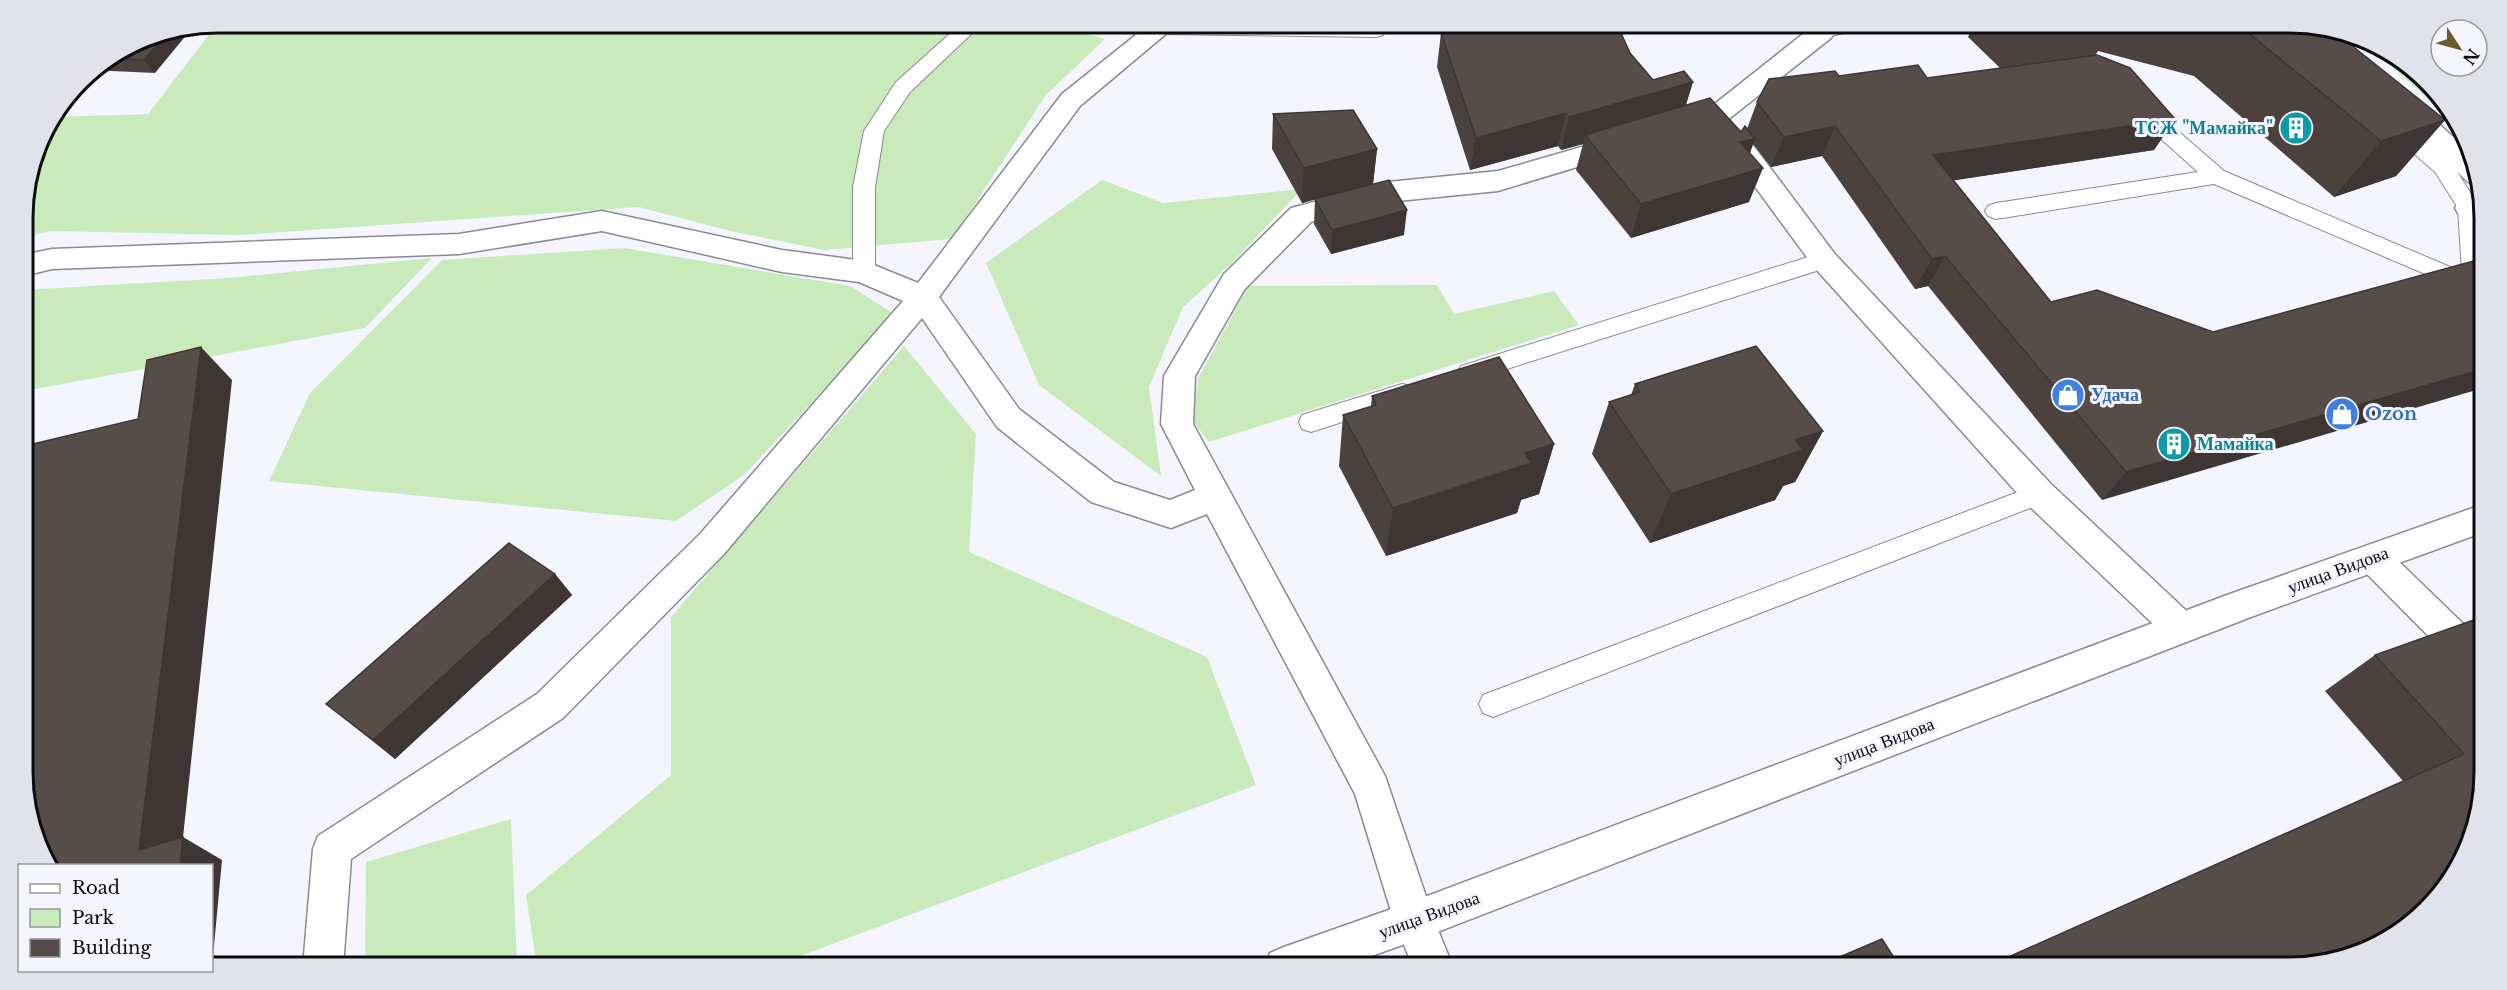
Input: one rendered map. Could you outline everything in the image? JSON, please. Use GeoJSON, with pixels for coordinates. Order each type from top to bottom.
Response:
{"type":"FeatureCollection","features":[{"type":"Feature","properties":{"kind":"street"},"geometry":{"type":"LineString","coordinates":[[324,957],[332,849],[550,706],[712,544],[923,297],[1071,100],[1155,33]]}},
{"type":"Feature","properties":{"kind":"street"},"geometry":{"type":"LineString","coordinates":[[1429,957],[1414,921],[1372,789],[1177,424],[1180,376],[1234,282],[1301,215],[1388,192],[1498,181],[1716,116],[1812,33]]}},
{"type":"Feature","properties":{"kind":"street"},"geometry":{"type":"LineString","coordinates":[[2386,90],[2466,164]]}},
{"type":"Feature","properties":{"kind":"street"},"geometry":{"type":"LineString","coordinates":[[1716,116],[1824,260],[2039,494],[2181,628]]}},
{"type":"Feature","properties":{"kind":"street"},"geometry":{"type":"LineString","coordinates":[[33,263],[52,258],[459,244],[602,221],[782,261],[864,272],[923,297],[1008,418],[1103,492],[1171,514],[1215,496]]}},
{"type":"Feature","properties":{"kind":"street","name":"улица Видова"},"geometry":{"type":"LineString","coordinates":[[1312,957],[1414,921],[2181,628],[2474,522]]}},
{"type":"Feature","properties":{"kind":"street"},"geometry":{"type":"LineString","coordinates":[[2373,558],[2474,658]]}},
{"type":"Feature","properties":{"kind":"lane"},"geometry":{"type":"LineString","coordinates":[[864,272],[864,187],[874,131],[903,87],[963,33]]}},
{"type":"Feature","properties":{"kind":"lane"},"geometry":{"type":"LineString","coordinates":[[2121,93],[2216,176],[2474,289]]}},
{"type":"Feature","properties":{"kind":"lane"},"geometry":{"type":"LineString","coordinates":[[2380,116],[2443,167],[2473,201]]}},
{"type":"Feature","properties":{"kind":"lane"},"geometry":{"type":"LineString","coordinates":[[1996,211],[2216,176]]}},
{"type":"Feature","properties":{"kind":"lane"},"geometry":{"type":"LineString","coordinates":[[1448,378],[1824,260]]}},
{"type":"Feature","properties":{"kind":"lane"},"geometry":{"type":"LineString","coordinates":[[1311,422],[1425,386]]}},
{"type":"Feature","properties":{"kind":"lane"},"geometry":{"type":"LineString","coordinates":[[1493,704],[2039,494]]}},
{"type":"Feature","properties":{"kind":"green space"},"geometry":{"type":"Polygon","coordinates":[[[218,33],[1085,33],[1105,39],[1046,95],[952,239],[824,250],[726,230],[639,207],[238,235],[51,231],[33,236],[33,206],[39,170],[47,147],[63,117],[148,114],[210,34],[218,33]]]}},
{"type":"Feature","properties":{"kind":"green space"},"geometry":{"type":"Polygon","coordinates":[[[2384,59],[2411,79],[2436,106],[2384,59]]]}},
{"type":"Feature","properties":{"kind":"green space"},"geometry":{"type":"Polygon","coordinates":[[[1102,180],[1163,203],[1302,189],[1231,264],[1183,307],[1149,387],[1161,476],[1039,385],[986,263],[1102,180]]]}},
{"type":"Feature","properties":{"kind":"green space"},"geometry":{"type":"Polygon","coordinates":[[[624,248],[850,286],[894,314],[744,475],[676,521],[269,481],[310,393],[442,260],[624,248]]]}},
{"type":"Feature","properties":{"kind":"green space"},"geometry":{"type":"Polygon","coordinates":[[[432,258],[365,328],[33,389],[33,289],[228,278],[432,258]]]}},
{"type":"Feature","properties":{"kind":"green space"},"geometry":{"type":"Polygon","coordinates":[[[1437,285],[1454,314],[1554,291],[1579,325],[1209,442],[1192,420],[1198,379],[1248,286],[1437,285]]]}},
{"type":"Feature","properties":{"kind":"green space"},"geometry":{"type":"Polygon","coordinates":[[[904,346],[976,434],[969,552],[1207,657],[1256,785],[798,957],[535,957],[526,895],[671,775],[671,617],[904,346]]]}},
{"type":"Feature","properties":{"kind":"green space"},"geometry":{"type":"Polygon","coordinates":[[[511,819],[517,957],[365,957],[366,862],[511,819]]]}},
{"type":"Feature","properties":{"kind":"building"},"geometry":{"type":"Polygon","coordinates":[[[1441,33],[1621,33],[1630,53],[1653,80],[1684,71],[1693,82],[1569,117],[1566,113],[1476,138],[1441,33]]]}},
{"type":"Feature","properties":{"kind":"building"},"geometry":{"type":"Polygon","coordinates":[[[2248,33],[2301,33],[2348,43],[2445,120],[2381,141],[2248,33]]]}},
{"type":"Feature","properties":{"kind":"building"},"geometry":{"type":"Polygon","coordinates":[[[158,43],[144,60],[124,59],[158,43]]]}},
{"type":"Feature","properties":{"kind":"building"},"geometry":{"type":"Polygon","coordinates":[[[2097,55],[2130,68],[2175,119],[1933,155],[2051,302],[2097,290],[2213,332],[2474,261],[2474,372],[2126,472],[1945,256],[1932,259],[1835,126],[1784,137],[1757,102],[1769,79],[1835,71],[1839,76],[1918,65],[1927,78],[2097,55]]]}},
{"type":"Feature","properties":{"kind":"building"},"geometry":{"type":"Polygon","coordinates":[[[1710,98],[1741,132],[1745,126],[1755,139],[1740,142],[1763,168],[1641,204],[1585,135],[1710,98]]]}},
{"type":"Feature","properties":{"kind":"building"},"geometry":{"type":"Polygon","coordinates":[[[1353,110],[1377,149],[1304,168],[1273,114],[1353,110]]]}},
{"type":"Feature","properties":{"kind":"building"},"geometry":{"type":"Polygon","coordinates":[[[1389,180],[1407,210],[1332,230],[1315,199],[1389,180]]]}},
{"type":"Feature","properties":{"kind":"building"},"geometry":{"type":"Polygon","coordinates":[[[1756,346],[1823,431],[1795,440],[1803,450],[1671,494],[1609,402],[1640,392],[1635,384],[1756,346]]]}},
{"type":"Feature","properties":{"kind":"building"},"geometry":{"type":"Polygon","coordinates":[[[201,347],[139,850],[183,837],[180,864],[58,864],[43,832],[33,784],[33,444],[138,419],[147,360],[201,347]]]}},
{"type":"Feature","properties":{"kind":"building"},"geometry":{"type":"Polygon","coordinates":[[[1499,357],[1554,444],[1525,453],[1531,463],[1393,508],[1343,415],[1376,405],[1372,396],[1499,357]]]}},
{"type":"Feature","properties":{"kind":"building"},"geometry":{"type":"Polygon","coordinates":[[[509,543],[555,574],[373,740],[326,704],[509,543]]]}},
{"type":"Feature","properties":{"kind":"building"},"geometry":{"type":"Polygon","coordinates":[[[2474,620],[2474,772],[2470,808],[2464,832],[2449,865],[2436,885],[2402,919],[2360,943],[2337,951],[2301,957],[2008,957],[2464,754],[2375,655],[2474,620]]]}},
{"type":"Feature","properties":{"kind":"building"},"geometry":{"type":"Polygon","coordinates":[[[1882,939],[1894,957],[1840,957],[1882,939]]]}},
{"type":"Feature","properties":{"kind":"place","name":"ТСЖ \"Мамайка\""},"geometry":{"type":"Point","coordinates":[2296,128]}},
{"type":"Feature","properties":{"kind":"place","name":"Удача"},"geometry":{"type":"Point","coordinates":[2068,395]}},
{"type":"Feature","properties":{"kind":"place","name":"Ozon"},"geometry":{"type":"Point","coordinates":[2342,414]}},
{"type":"Feature","properties":{"kind":"place","name":"Мамайка"},"geometry":{"type":"Point","coordinates":[2174,444]}}]}
